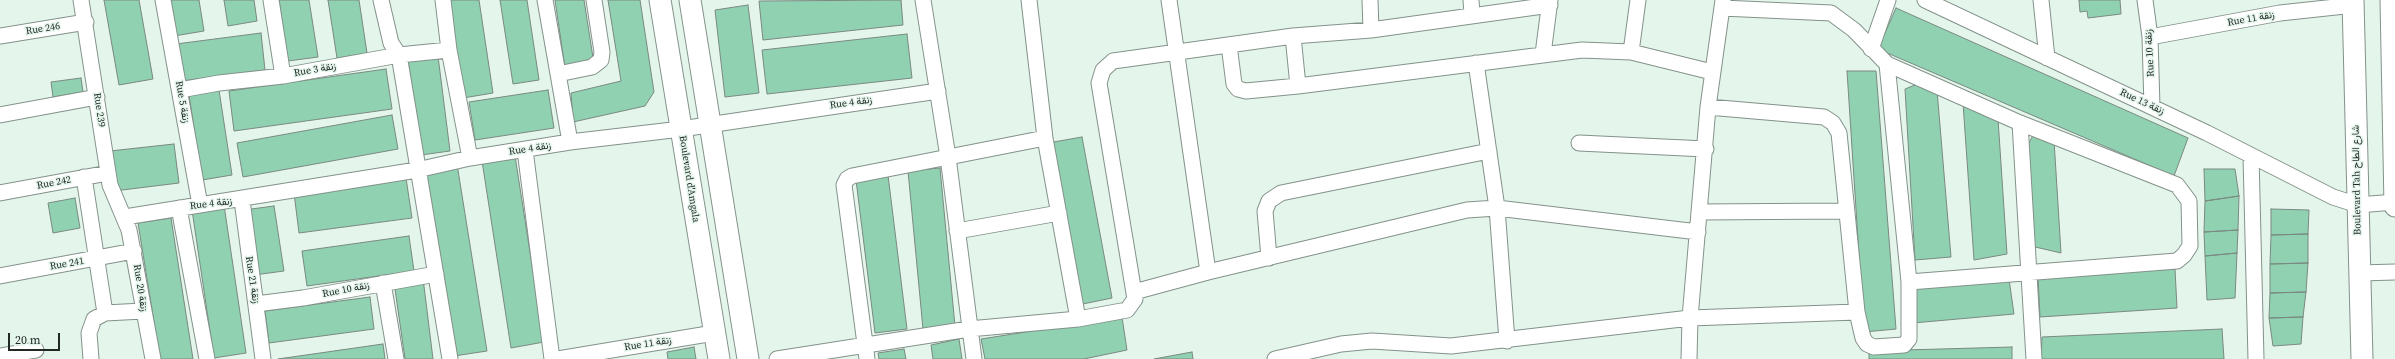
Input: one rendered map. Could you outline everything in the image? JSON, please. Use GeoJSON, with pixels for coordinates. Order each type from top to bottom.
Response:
{"type":"FeatureCollection","features":[{"type":"Feature","properties":{"kind":"street","name":"Rue 239"},"geometry":{"type":"LineString","coordinates":[[81,0],[86,22],[111,192],[125,217]]}},
{"type":"Feature","properties":{"kind":"street","name":"Rue 5 زنقة"},"geometry":{"type":"LineString","coordinates":[[162,0],[180,90],[200,205]]}},
{"type":"Feature","properties":{"kind":"street"},"geometry":{"type":"LineString","coordinates":[[271,0],[283,76]]}},
{"type":"Feature","properties":{"kind":"street"},"geometry":{"type":"LineString","coordinates":[[381,0],[391,43],[399,55],[417,170],[450,359]]}},
{"type":"Feature","properties":{"kind":"street"},"geometry":{"type":"LineString","coordinates":[[443,0],[449,50],[470,158]]}},
{"type":"Feature","properties":{"kind":"street"},"geometry":{"type":"LineString","coordinates":[[545,0],[570,142]]}},
{"type":"Feature","properties":{"kind":"street"},"geometry":{"type":"LineString","coordinates":[[558,74],[592,68],[601,60],[602,52],[594,0]]}},
{"type":"Feature","properties":{"kind":"street","name":"Boulevard d'Amgala"},"geometry":{"type":"LineString","coordinates":[[660,0],[719,359]]}},
{"type":"Feature","properties":{"kind":"street"},"geometry":{"type":"LineString","coordinates":[[691,0],[748,359]]}},
{"type":"Feature","properties":{"kind":"street"},"geometry":{"type":"LineString","coordinates":[[923,0],[948,157],[974,359]]}},
{"type":"Feature","properties":{"kind":"street"},"geometry":{"type":"LineString","coordinates":[[1029,0],[1045,138],[1078,319]]}},
{"type":"Feature","properties":{"kind":"street"},"geometry":{"type":"LineString","coordinates":[[1169,0],[1175,54],[1208,272]]}},
{"type":"Feature","properties":{"kind":"street"},"geometry":{"type":"LineString","coordinates":[[1370,0],[1371,30]]}},
{"type":"Feature","properties":{"kind":"street"},"geometry":{"type":"LineString","coordinates":[[1631,52],[1638,0]]}},
{"type":"Feature","properties":{"kind":"street"},"geometry":{"type":"LineString","coordinates":[[1871,48],[1888,0]]}},
{"type":"Feature","properties":{"kind":"street","name":"Rue 13 زنقة"},"geometry":{"type":"LineString","coordinates":[[1925,0],[2152,106],[2334,197],[2358,205]]}},
{"type":"Feature","properties":{"kind":"street"},"geometry":{"type":"LineString","coordinates":[[2041,0],[2047,58]]}},
{"type":"Feature","properties":{"kind":"street","name":"Rue 10 زنقة"},"geometry":{"type":"LineString","coordinates":[[2145,0],[2150,37],[2152,106]]}},
{"type":"Feature","properties":{"kind":"street"},"geometry":{"type":"LineString","coordinates":[[2391,0],[2395,206]]}},
{"type":"Feature","properties":{"kind":"street"},"geometry":{"type":"LineString","coordinates":[[777,359],[866,352],[969,329],[1078,319],[1127,310],[1135,299],[1100,77],[1103,70],[1113,61],[1175,54],[1293,36],[1371,30],[1472,7],[1550,2],[1543,54]]}},
{"type":"Feature","properties":{"kind":"street","name":"Rue 11 زنقة"},"geometry":{"type":"LineString","coordinates":[[2150,37],[2280,7],[2353,2]]}},
{"type":"Feature","properties":{"kind":"street","name":"Boulevard Tah شارع الطاح"},"geometry":{"type":"LineString","coordinates":[[2353,2],[2362,359]]}},
{"type":"Feature","properties":{"kind":"street"},"geometry":{"type":"LineString","coordinates":[[1689,359],[1690,318],[1706,149],[1708,107],[1722,4],[1831,14],[1854,30],[1886,64],[2020,123],[2177,185],[2189,201],[2190,246],[2184,255],[2177,261],[2030,271],[1909,282]]}},
{"type":"Feature","properties":{"kind":"street","name":"Rue 246"},"geometry":{"type":"LineString","coordinates":[[0,36],[86,22]]}},
{"type":"Feature","properties":{"kind":"street"},"geometry":{"type":"LineString","coordinates":[[1293,36],[1298,86]]}},
{"type":"Feature","properties":{"kind":"street"},"geometry":{"type":"LineString","coordinates":[[1229,45],[1234,84],[1238,88],[1246,91],[1298,86],[1582,50],[1631,52],[1712,72]]}},
{"type":"Feature","properties":{"kind":"street","name":"Rue 3 زنقة"},"geometry":{"type":"LineString","coordinates":[[180,90],[219,83],[283,76],[399,55],[449,50]]}},
{"type":"Feature","properties":{"kind":"street"},"geometry":{"type":"LineString","coordinates":[[1476,63],[1497,208],[1507,341]]}},
{"type":"Feature","properties":{"kind":"street"},"geometry":{"type":"LineString","coordinates":[[1708,107],[1824,117],[1833,123],[1839,133],[1845,211],[1857,312],[1867,344],[1874,347],[1904,345],[1909,339],[1909,282],[1886,64]]}},
{"type":"Feature","properties":{"kind":"street","name":"Rue 4 زنقة"},"geometry":{"type":"LineString","coordinates":[[125,217],[242,200],[417,170],[470,158],[570,142],[681,130],[710,124],[938,91]]}},
{"type":"Feature","properties":{"kind":"street"},"geometry":{"type":"LineString","coordinates":[[0,115],[97,97]]}},
{"type":"Feature","properties":{"kind":"street"},"geometry":{"type":"LineString","coordinates":[[2020,123],[2030,271],[2034,359]]}},
{"type":"Feature","properties":{"kind":"street"},"geometry":{"type":"LineString","coordinates":[[866,352],[844,185],[847,179],[852,176],[1045,138]]}},
{"type":"Feature","properties":{"kind":"street"},"geometry":{"type":"LineString","coordinates":[[1579,143],[1706,149]]}},
{"type":"Feature","properties":{"kind":"street"},"geometry":{"type":"LineString","coordinates":[[525,150],[552,359]]}},
{"type":"Feature","properties":{"kind":"street"},"geometry":{"type":"LineString","coordinates":[[1269,258],[1265,211],[1269,201],[1280,193],[1489,151]]}},
{"type":"Feature","properties":{"kind":"street"},"geometry":{"type":"LineString","coordinates":[[2251,156],[2256,359]]}},
{"type":"Feature","properties":{"kind":"street","name":"Rue 242"},"geometry":{"type":"LineString","coordinates":[[0,193],[108,173]]}},
{"type":"Feature","properties":{"kind":"street"},"geometry":{"type":"LineString","coordinates":[[84,177],[98,258],[105,313]]}},
{"type":"Feature","properties":{"kind":"street","name":"Rue 21 زنقة"},"geometry":{"type":"LineString","coordinates":[[242,200],[263,359]]}},
{"type":"Feature","properties":{"kind":"street"},"geometry":{"type":"LineString","coordinates":[[2358,205],[2395,202]]}},
{"type":"Feature","properties":{"kind":"street"},"geometry":{"type":"LineString","coordinates":[[179,208],[207,359]]}},
{"type":"Feature","properties":{"kind":"street"},"geometry":{"type":"LineString","coordinates":[[1134,292],[1208,272],[1467,210],[1497,208],[1698,232]]}},
{"type":"Feature","properties":{"kind":"street"},"geometry":{"type":"LineString","coordinates":[[1699,212],[1845,211]]}},
{"type":"Feature","properties":{"kind":"street"},"geometry":{"type":"LineString","coordinates":[[957,231],[1059,213]]}},
{"type":"Feature","properties":{"kind":"street","name":"Rue 20 زنقة"},"geometry":{"type":"LineString","coordinates":[[125,217],[134,251],[153,359]]}},
{"type":"Feature","properties":{"kind":"street","name":"Rue 241"},"geometry":{"type":"LineString","coordinates":[[0,276],[134,251]]}},
{"type":"Feature","properties":{"kind":"street"},"geometry":{"type":"LineString","coordinates":[[2360,274],[2395,272]]}},
{"type":"Feature","properties":{"kind":"street","name":"Rue 10 زنقة"},"geometry":{"type":"LineString","coordinates":[[256,304],[303,298],[436,274]]}},
{"type":"Feature","properties":{"kind":"street"},"geometry":{"type":"LineString","coordinates":[[383,283],[396,359]]}},
{"type":"Feature","properties":{"kind":"street"},"geometry":{"type":"LineString","coordinates":[[91,359],[91,326],[94,319],[105,313],[144,311]]}},
{"type":"Feature","properties":{"kind":"street"},"geometry":{"type":"LineString","coordinates":[[1275,359],[1341,344],[1372,341],[1451,346],[1507,341],[1690,318],[1857,312]]}},
{"type":"Feature","properties":{"kind":"street","name":"Rue 11 زنقة"},"geometry":{"type":"LineString","coordinates":[[558,359],[604,355],[714,333]]}},
{"type":"Feature","properties":{"kind":"street"},"geometry":{"type":"LineString","coordinates":[[0,356],[36,350]]}},
{"type":"Feature","properties":{"kind":"building"},"geometry":{"type":"Polygon","coordinates":[[[104,0],[139,0],[153,79],[119,85],[104,0]]]}},
{"type":"Feature","properties":{"kind":"building"},"geometry":{"type":"Polygon","coordinates":[[[169,0],[199,0],[204,31],[174,36],[169,0]]]}},
{"type":"Feature","properties":{"kind":"building"},"geometry":{"type":"Polygon","coordinates":[[[224,0],[254,0],[257,21],[228,26],[224,0]]]}},
{"type":"Feature","properties":{"kind":"building"},"geometry":{"type":"Polygon","coordinates":[[[279,0],[309,0],[318,57],[288,61],[279,0]]]}},
{"type":"Feature","properties":{"kind":"building"},"geometry":{"type":"Polygon","coordinates":[[[328,0],[359,0],[367,53],[337,58],[328,0]]]}},
{"type":"Feature","properties":{"kind":"building"},"geometry":{"type":"Polygon","coordinates":[[[448,0],[479,0],[493,93],[463,98],[448,0]]]}},
{"type":"Feature","properties":{"kind":"building"},"geometry":{"type":"Polygon","coordinates":[[[500,0],[527,0],[539,80],[513,84],[500,0]]]}},
{"type":"Feature","properties":{"kind":"building"},"geometry":{"type":"Polygon","coordinates":[[[555,0],[584,0],[594,64],[565,68],[555,0]]]}},
{"type":"Feature","properties":{"kind":"building"},"geometry":{"type":"Polygon","coordinates":[[[608,0],[640,0],[654,92],[645,106],[573,122],[571,93],[621,81],[608,0]]]}},
{"type":"Feature","properties":{"kind":"building"},"geometry":{"type":"Polygon","coordinates":[[[901,0],[903,25],[763,40],[759,1],[901,0]]]}},
{"type":"Feature","properties":{"kind":"building"},"geometry":{"type":"Polygon","coordinates":[[[2079,0],[2120,0],[2121,14],[2088,18],[2087,11],[2080,12],[2079,0]]]}},
{"type":"Feature","properties":{"kind":"building"},"geometry":{"type":"Polygon","coordinates":[[[748,5],[759,93],[725,97],[715,10],[748,5]]]}},
{"type":"Feature","properties":{"kind":"building"},"geometry":{"type":"Polygon","coordinates":[[[1896,8],[2188,138],[2174,176],[1878,49],[1896,8]]]}},
{"type":"Feature","properties":{"kind":"building"},"geometry":{"type":"Polygon","coordinates":[[[261,33],[265,70],[181,81],[176,44],[261,33]]]}},
{"type":"Feature","properties":{"kind":"building"},"geometry":{"type":"Polygon","coordinates":[[[907,34],[912,78],[767,94],[762,50],[907,34]]]}},
{"type":"Feature","properties":{"kind":"building"},"geometry":{"type":"Polygon","coordinates":[[[438,56],[450,151],[421,155],[408,60],[438,56]]]}},
{"type":"Feature","properties":{"kind":"building"},"geometry":{"type":"Polygon","coordinates":[[[386,69],[392,109],[234,131],[229,91],[386,69]]]}},
{"type":"Feature","properties":{"kind":"building"},"geometry":{"type":"Polygon","coordinates":[[[1847,71],[1876,71],[1896,329],[1864,332],[1847,71]]]}},
{"type":"Feature","properties":{"kind":"building"},"geometry":{"type":"Polygon","coordinates":[[[81,78],[83,92],[53,97],[51,82],[81,78]]]}},
{"type":"Feature","properties":{"kind":"building"},"geometry":{"type":"Polygon","coordinates":[[[1920,83],[1937,90],[1951,257],[1915,260],[1905,89],[1920,83]]]}},
{"type":"Feature","properties":{"kind":"building"},"geometry":{"type":"Polygon","coordinates":[[[219,90],[232,175],[202,180],[189,95],[219,90]]]}},
{"type":"Feature","properties":{"kind":"building"},"geometry":{"type":"Polygon","coordinates":[[[548,90],[554,128],[475,140],[469,102],[548,90]]]}},
{"type":"Feature","properties":{"kind":"building"},"geometry":{"type":"Polygon","coordinates":[[[1963,103],[1998,119],[2007,254],[1974,260],[1963,103]]]}},
{"type":"Feature","properties":{"kind":"building"},"geometry":{"type":"Polygon","coordinates":[[[392,115],[398,149],[243,177],[237,143],[392,115]]]}},
{"type":"Feature","properties":{"kind":"building"},"geometry":{"type":"Polygon","coordinates":[[[2035,132],[2054,140],[2061,253],[2031,246],[2025,150],[2035,132]]]}},
{"type":"Feature","properties":{"kind":"building"},"geometry":{"type":"Polygon","coordinates":[[[1082,137],[1112,298],[1078,305],[1048,143],[1082,137]]]}},
{"type":"Feature","properties":{"kind":"building"},"geometry":{"type":"Polygon","coordinates":[[[174,144],[179,183],[114,191],[110,151],[174,144]]]}},
{"type":"Feature","properties":{"kind":"building"},"geometry":{"type":"Polygon","coordinates":[[[515,156],[544,342],[511,348],[482,161],[515,156]]]}},
{"type":"Feature","properties":{"kind":"building"},"geometry":{"type":"Polygon","coordinates":[[[457,164],[487,351],[454,356],[424,170],[457,164]]]}},
{"type":"Feature","properties":{"kind":"building"},"geometry":{"type":"Polygon","coordinates":[[[940,168],[955,326],[923,329],[908,171],[940,168]]]}},
{"type":"Feature","properties":{"kind":"building"},"geometry":{"type":"Polygon","coordinates":[[[2204,169],[2235,169],[2239,196],[2205,201],[2204,169]]]}},
{"type":"Feature","properties":{"kind":"building"},"geometry":{"type":"Polygon","coordinates":[[[888,175],[907,329],[875,333],[856,180],[888,175]]]}},
{"type":"Feature","properties":{"kind":"building"},"geometry":{"type":"Polygon","coordinates":[[[406,178],[412,218],[299,233],[294,193],[406,178]]]}},
{"type":"Feature","properties":{"kind":"building"},"geometry":{"type":"Polygon","coordinates":[[[2239,196],[2238,230],[2204,232],[2205,201],[2239,196]]]}},
{"type":"Feature","properties":{"kind":"building"},"geometry":{"type":"Polygon","coordinates":[[[75,198],[80,228],[53,233],[48,203],[75,198]]]}},
{"type":"Feature","properties":{"kind":"building"},"geometry":{"type":"Polygon","coordinates":[[[224,205],[246,353],[214,358],[192,210],[224,205]]]}},
{"type":"Feature","properties":{"kind":"building"},"geometry":{"type":"Polygon","coordinates":[[[274,206],[284,271],[254,275],[244,210],[274,206]]]}},
{"type":"Feature","properties":{"kind":"building"},"geometry":{"type":"Polygon","coordinates":[[[2271,209],[2309,210],[2308,234],[2271,235],[2271,209]]]}},
{"type":"Feature","properties":{"kind":"building"},"geometry":{"type":"Polygon","coordinates":[[[171,218],[193,359],[160,359],[138,223],[171,218]]]}},
{"type":"Feature","properties":{"kind":"building"},"geometry":{"type":"Polygon","coordinates":[[[2238,230],[2237,253],[2205,256],[2204,232],[2238,230]]]}},
{"type":"Feature","properties":{"kind":"building"},"geometry":{"type":"Polygon","coordinates":[[[2308,234],[2308,263],[2270,264],[2271,235],[2308,234]]]}},
{"type":"Feature","properties":{"kind":"building"},"geometry":{"type":"Polygon","coordinates":[[[409,236],[414,271],[307,286],[302,251],[409,236]]]}},
{"type":"Feature","properties":{"kind":"building"},"geometry":{"type":"Polygon","coordinates":[[[2237,253],[2235,298],[2207,300],[2205,256],[2237,253]]]}},
{"type":"Feature","properties":{"kind":"building"},"geometry":{"type":"Polygon","coordinates":[[[2308,263],[2306,292],[2270,293],[2270,264],[2308,263]]]}},
{"type":"Feature","properties":{"kind":"building"},"geometry":{"type":"Polygon","coordinates":[[[2175,269],[2177,308],[2040,317],[2038,277],[2175,269]]]}},
{"type":"Feature","properties":{"kind":"building"},"geometry":{"type":"Polygon","coordinates":[[[423,278],[433,359],[405,359],[394,282],[423,278]]]}},
{"type":"Feature","properties":{"kind":"building"},"geometry":{"type":"Polygon","coordinates":[[[2009,279],[2014,314],[1913,323],[1913,286],[2009,279]]]}},
{"type":"Feature","properties":{"kind":"building"},"geometry":{"type":"Polygon","coordinates":[[[2306,292],[2303,317],[2269,318],[2270,293],[2306,292]]]}},
{"type":"Feature","properties":{"kind":"building"},"geometry":{"type":"Polygon","coordinates":[[[370,297],[374,329],[269,343],[265,311],[370,297]]]}},
{"type":"Feature","properties":{"kind":"building"},"geometry":{"type":"Polygon","coordinates":[[[1122,317],[1127,350],[1084,359],[985,359],[981,339],[1122,317]]]}},
{"type":"Feature","properties":{"kind":"building"},"geometry":{"type":"Polygon","coordinates":[[[2303,317],[2301,344],[2273,346],[2269,318],[2303,317]]]}},
{"type":"Feature","properties":{"kind":"building"},"geometry":{"type":"Polygon","coordinates":[[[2222,329],[2224,359],[2041,359],[2042,337],[2222,329]]]}},
{"type":"Feature","properties":{"kind":"building"},"geometry":{"type":"Polygon","coordinates":[[[959,339],[962,359],[933,359],[931,345],[959,339]]]}},
{"type":"Feature","properties":{"kind":"building"},"geometry":{"type":"Polygon","coordinates":[[[383,344],[385,359],[278,359],[383,344]]]}},
{"type":"Feature","properties":{"kind":"building"},"geometry":{"type":"Polygon","coordinates":[[[694,347],[696,359],[668,359],[667,352],[694,347]]]}},
{"type":"Feature","properties":{"kind":"building"},"geometry":{"type":"Polygon","coordinates":[[[2012,347],[2012,359],[1869,359],[1869,351],[2012,347]]]}},
{"type":"Feature","properties":{"kind":"building"},"geometry":{"type":"Polygon","coordinates":[[[904,349],[906,359],[879,359],[878,353],[904,349]]]}},
{"type":"Feature","properties":{"kind":"building"},"geometry":{"type":"Polygon","coordinates":[[[1192,352],[1193,359],[1154,359],[1192,352]]]}}]}
